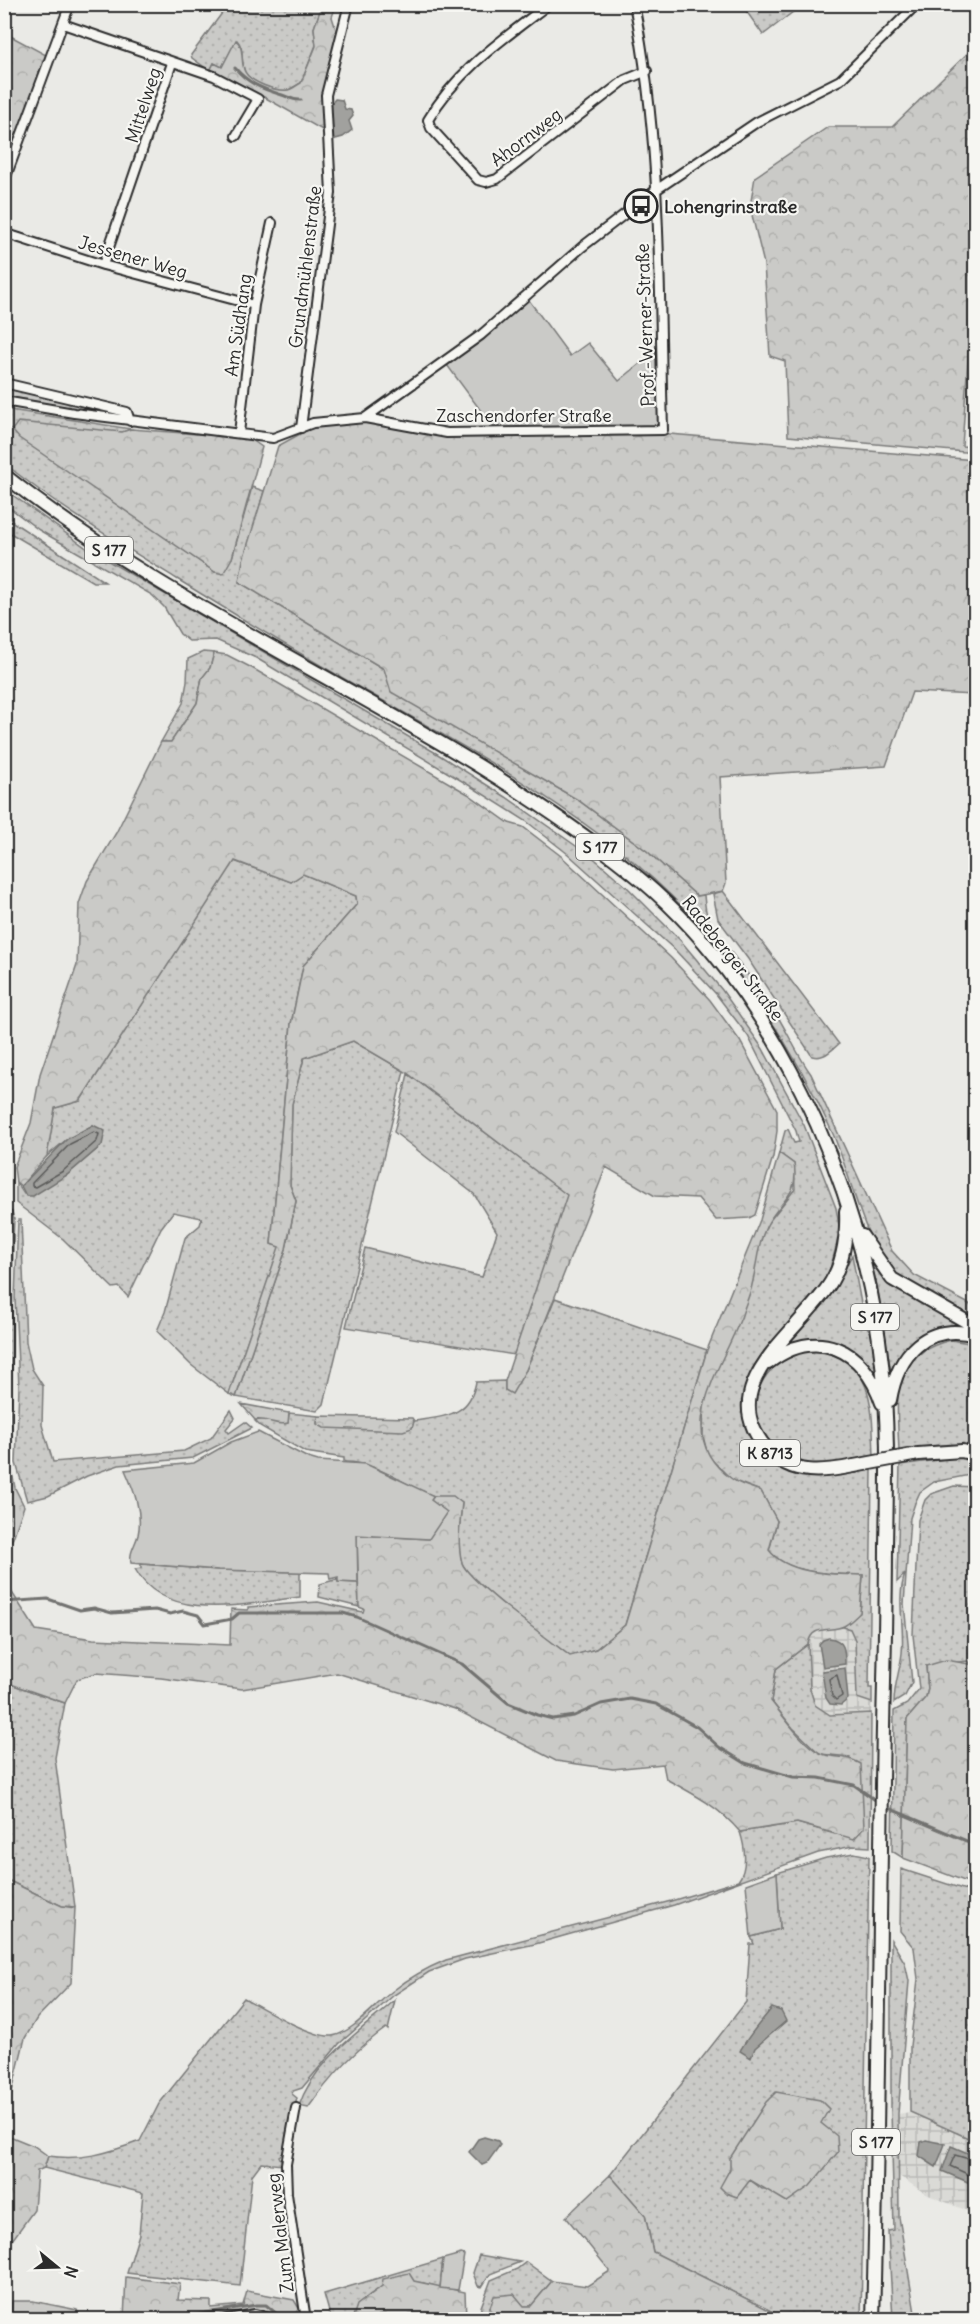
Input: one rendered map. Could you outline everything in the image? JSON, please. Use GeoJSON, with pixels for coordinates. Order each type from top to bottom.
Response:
{"type":"FeatureCollection","features":[{"type":"Feature","properties":{"kind":"highway","name":"Radeberger Straße"},"geometry":{"type":"LineString","coordinates":[[4,475],[91,538],[512,786],[569,823],[635,874],[693,932],[745,996],[771,1035],[809,1106],[844,1195]]}},
{"type":"Feature","properties":{"kind":"highway","name":"S 177"},"geometry":{"type":"LineString","coordinates":[[844,1195],[878,1332],[886,1419],[884,1688],[873,2319]]}},
{"type":"Feature","properties":{"kind":"highway"},"geometry":{"type":"LineString","coordinates":[[759,1372],[778,1343],[824,1292],[838,1268],[846,1232],[844,1195]]}},
{"type":"Feature","properties":{"kind":"highway"},"geometry":{"type":"LineString","coordinates":[[851,1217],[868,1246],[892,1279],[975,1327]]}},
{"type":"Feature","properties":{"kind":"highway"},"geometry":{"type":"LineString","coordinates":[[886,1419],[897,1371],[916,1345],[943,1333],[975,1335]]}},
{"type":"Feature","properties":{"kind":"highway"},"geometry":{"type":"LineString","coordinates":[[759,1372],[795,1346],[832,1346],[853,1358],[863,1367],[880,1398],[886,1419]]}},
{"type":"Feature","properties":{"kind":"highway","name":"K 8713"},"geometry":{"type":"LineString","coordinates":[[759,1372],[751,1391],[750,1416],[755,1432],[775,1458],[803,1470],[824,1471],[918,1454],[962,1451],[975,1455]]}},
{"type":"Feature","properties":{"kind":"street"},"geometry":{"type":"LineString","coordinates":[[4,182],[70,4]]}},
{"type":"Feature","properties":{"kind":"street","name":"Grundmühlenstraße"},"geometry":{"type":"LineString","coordinates":[[301,428],[331,193],[326,95],[349,4]]}},
{"type":"Feature","properties":{"kind":"street","name":"Ahornweg"},"geometry":{"type":"LineString","coordinates":[[549,4],[468,67],[454,81],[428,120],[430,128],[478,180],[486,182],[496,179],[625,80],[647,72]]}},
{"type":"Feature","properties":{"kind":"street","name":"Prof.-Werner-Straße"},"geometry":{"type":"LineString","coordinates":[[634,4],[647,72],[656,190],[663,430]]}},
{"type":"Feature","properties":{"kind":"street"},"geometry":{"type":"LineString","coordinates":[[365,418],[481,335],[582,247],[656,190],[757,122],[840,80],[917,4]]}},
{"type":"Feature","properties":{"kind":"street","name":"Mittelweg"},"geometry":{"type":"LineString","coordinates":[[63,24],[172,63],[104,266]]}},
{"type":"Feature","properties":{"kind":"street"},"geometry":{"type":"LineString","coordinates":[[172,63],[225,80],[258,99],[236,136]]}},
{"type":"Feature","properties":{"kind":"street","name":"Am Südhang"},"geometry":{"type":"LineString","coordinates":[[239,433],[254,305],[272,223]]}},
{"type":"Feature","properties":{"kind":"street","name":"Jessener Weg"},"geometry":{"type":"LineString","coordinates":[[4,233],[104,266],[254,305]]}},
{"type":"Feature","properties":{"kind":"street","name":"Zaschendorfer Straße"},"geometry":{"type":"LineString","coordinates":[[4,382],[120,409],[127,412],[130,421],[273,438],[313,423],[365,418],[447,433],[663,430]]}},
{"type":"Feature","properties":{"kind":"street"},"geometry":{"type":"LineString","coordinates":[[4,401],[130,421]]}},
{"type":"Feature","properties":{"kind":"street","name":"Zum Malerweg"},"geometry":{"type":"LineString","coordinates":[[296,2108],[286,2174],[306,2319]]}},
{"type":"Feature","properties":{"kind":"street"},"geometry":{"type":"LineString","coordinates":[[222,2319],[255,2314],[274,2319]]}},
{"type":"Feature","properties":{"kind":"shaded area"},"geometry":{"type":"Polygon","coordinates":[[[843,1627],[850,1629],[855,1640],[857,1698],[872,1703],[871,1713],[830,1715],[815,1705],[810,1689],[809,1637],[816,1631],[843,1627]]]}},
{"type":"Feature","properties":{"kind":"shaded area"},"geometry":{"type":"Polygon","coordinates":[[[910,2112],[975,2141],[975,2156],[951,2146],[942,2170],[975,2185],[975,2214],[926,2194],[899,2176],[898,2114],[910,2112]]]}},
{"type":"Feature","properties":{"kind":"green space"},"geometry":{"type":"Polygon","coordinates":[[[228,5],[322,5],[314,28],[316,45],[301,83],[283,90],[271,88],[252,79],[245,72],[241,47],[237,40],[222,67],[214,63],[210,71],[192,58],[191,55],[228,5]]]}},
{"type":"Feature","properties":{"kind":"green space"},"geometry":{"type":"Polygon","coordinates":[[[322,5],[336,5],[332,17],[338,36],[323,89],[324,131],[264,97],[210,71],[214,63],[222,67],[236,40],[239,43],[245,72],[248,76],[271,88],[288,90],[293,88],[301,83],[316,46],[314,28],[322,5]]]}},
{"type":"Feature","properties":{"kind":"green space"},"geometry":{"type":"Polygon","coordinates":[[[742,5],[802,5],[763,35],[742,5]]]}},
{"type":"Feature","properties":{"kind":"green space"},"geometry":{"type":"Polygon","coordinates":[[[5,33],[46,55],[5,171],[5,33]]]}},
{"type":"Feature","properties":{"kind":"green space"},"geometry":{"type":"Polygon","coordinates":[[[975,46],[976,244],[962,446],[975,447],[975,453],[788,436],[785,361],[770,356],[764,264],[750,207],[755,177],[828,127],[892,127],[975,46]]]}},
{"type":"Feature","properties":{"kind":"green space"},"geometry":{"type":"Polygon","coordinates":[[[528,299],[570,356],[588,343],[619,381],[657,350],[659,427],[495,430],[447,365],[479,342],[528,299]]]}},
{"type":"Feature","properties":{"kind":"green space"},"geometry":{"type":"Polygon","coordinates":[[[5,385],[123,414],[123,417],[5,396],[5,385]]]}},
{"type":"Feature","properties":{"kind":"green space"},"geometry":{"type":"Polygon","coordinates":[[[4,409],[131,429],[123,432],[12,430],[215,572],[232,558],[252,487],[264,491],[239,582],[384,669],[526,769],[578,800],[647,851],[697,896],[704,895],[705,908],[712,926],[766,998],[811,1074],[892,1251],[914,1275],[975,1307],[975,1321],[909,1285],[890,1269],[881,1257],[872,1242],[833,1134],[790,1051],[739,974],[700,926],[666,890],[588,826],[546,797],[460,744],[250,624],[110,538],[46,495],[5,464],[4,409]]]}},
{"type":"Feature","properties":{"kind":"green space"},"geometry":{"type":"Polygon","coordinates":[[[363,421],[447,435],[658,433],[975,460],[975,695],[912,692],[886,766],[720,777],[726,883],[723,891],[697,896],[647,851],[578,800],[391,692],[384,669],[239,582],[243,560],[278,446],[311,428],[363,421]]]}},
{"type":"Feature","properties":{"kind":"green space"},"geometry":{"type":"Polygon","coordinates":[[[18,422],[122,432],[131,429],[249,438],[262,447],[232,558],[223,574],[215,572],[19,438],[12,430],[18,422]]]}},
{"type":"Feature","properties":{"kind":"green space"},"geometry":{"type":"Polygon","coordinates":[[[4,489],[88,549],[436,753],[506,797],[596,860],[628,888],[681,941],[722,990],[763,1049],[804,1125],[836,1208],[840,1232],[828,1277],[764,1351],[752,1369],[745,1395],[747,1426],[768,1458],[815,1476],[872,1470],[869,1688],[872,1688],[872,1703],[857,1698],[855,1640],[850,1629],[843,1627],[860,1612],[863,1575],[812,1572],[777,1559],[769,1551],[777,1521],[761,1491],[732,1480],[708,1456],[703,1436],[704,1398],[759,1243],[767,1224],[795,1189],[794,1164],[779,1153],[785,1131],[788,1129],[794,1143],[799,1142],[796,1131],[748,1036],[716,994],[676,951],[568,854],[526,821],[256,658],[216,640],[189,641],[180,634],[164,607],[152,595],[39,530],[5,504],[4,489]]]}},
{"type":"Feature","properties":{"kind":"green space"},"geometry":{"type":"Polygon","coordinates":[[[5,517],[105,582],[93,582],[5,530],[5,517]]]}},
{"type":"Feature","properties":{"kind":"green space"},"geometry":{"type":"Polygon","coordinates":[[[203,652],[214,653],[210,668],[202,678],[197,703],[171,742],[161,742],[183,703],[188,659],[203,652]]]}},
{"type":"Feature","properties":{"kind":"green space"},"geometry":{"type":"Polygon","coordinates":[[[214,653],[227,655],[252,668],[468,794],[509,823],[523,827],[561,856],[671,958],[710,1000],[740,1041],[777,1110],[773,1157],[755,1215],[749,1218],[716,1220],[698,1198],[655,1196],[606,1167],[526,1370],[512,1394],[505,1390],[505,1381],[567,1195],[406,1072],[353,1041],[304,1058],[292,1104],[290,1185],[296,1201],[286,1249],[236,1397],[229,1394],[279,1247],[271,1244],[291,1024],[303,966],[357,904],[356,896],[303,874],[291,882],[235,861],[80,1101],[55,1108],[47,1156],[21,1186],[16,1182],[14,1167],[31,1123],[40,1074],[77,965],[79,904],[87,881],[116,833],[161,742],[171,742],[197,703],[202,678],[210,668],[214,653]]]}},
{"type":"Feature","properties":{"kind":"green space"},"geometry":{"type":"Polygon","coordinates":[[[234,861],[291,882],[303,874],[356,896],[357,904],[303,966],[291,1024],[271,1244],[280,1246],[229,1394],[191,1365],[157,1331],[165,1312],[185,1238],[200,1225],[202,1218],[173,1212],[161,1228],[128,1297],[119,1287],[113,1288],[63,1239],[16,1203],[16,1182],[24,1194],[67,1175],[102,1145],[93,1125],[67,1139],[47,1156],[55,1108],[80,1101],[234,861]]]}},
{"type":"Feature","properties":{"kind":"green space"},"geometry":{"type":"Polygon","coordinates":[[[723,891],[839,1044],[827,1054],[812,1056],[748,959],[718,919],[713,894],[723,891]]]}},
{"type":"Feature","properties":{"kind":"green space"},"geometry":{"type":"Polygon","coordinates":[[[353,1041],[404,1071],[324,1404],[317,1411],[236,1397],[286,1249],[296,1201],[290,1185],[292,1104],[304,1058],[353,1041]]]}},
{"type":"Feature","properties":{"kind":"green space"},"geometry":{"type":"Polygon","coordinates":[[[408,1074],[568,1195],[514,1355],[346,1327],[365,1248],[482,1277],[497,1232],[474,1194],[394,1132],[408,1074]]]}},
{"type":"Feature","properties":{"kind":"green space"},"geometry":{"type":"Polygon","coordinates":[[[779,1153],[794,1164],[794,1184],[763,1234],[749,1296],[706,1400],[702,1421],[704,1442],[713,1461],[732,1479],[761,1491],[777,1521],[769,1550],[777,1558],[799,1569],[863,1575],[860,1613],[844,1626],[813,1633],[808,1644],[776,1669],[771,1701],[794,1730],[814,1749],[825,1755],[850,1759],[861,1764],[864,1828],[854,1839],[797,1823],[740,1832],[715,1808],[666,1779],[663,1764],[613,1769],[556,1761],[455,1709],[337,1673],[242,1689],[161,1678],[96,1673],[77,1679],[65,1703],[5,1682],[4,1580],[36,1630],[93,1639],[230,1645],[231,1609],[248,1610],[248,1607],[318,1602],[363,1612],[364,1609],[359,1607],[357,1535],[429,1539],[431,1500],[434,1496],[453,1496],[462,1503],[459,1533],[460,1556],[468,1572],[479,1583],[511,1611],[570,1656],[596,1649],[625,1625],[707,1350],[760,1220],[779,1153]]]}},
{"type":"Feature","properties":{"kind":"green space"},"geometry":{"type":"Polygon","coordinates":[[[4,1207],[12,1212],[14,1219],[10,1462],[4,1460],[4,1207]]]}},
{"type":"Feature","properties":{"kind":"green space"},"geometry":{"type":"Polygon","coordinates":[[[18,1220],[21,1220],[26,1342],[32,1369],[43,1386],[42,1425],[53,1462],[184,1451],[211,1438],[231,1410],[235,1418],[226,1429],[229,1433],[245,1422],[252,1428],[193,1458],[119,1465],[87,1476],[48,1496],[27,1501],[16,1463],[19,1387],[15,1298],[18,1220]]]}},
{"type":"Feature","properties":{"kind":"green space"},"geometry":{"type":"Polygon","coordinates":[[[852,1255],[865,1325],[871,1332],[878,1381],[860,1357],[850,1348],[838,1342],[811,1339],[797,1341],[783,1347],[834,1289],[852,1255]]]}},
{"type":"Feature","properties":{"kind":"green space"},"geometry":{"type":"Polygon","coordinates":[[[871,1264],[896,1289],[965,1328],[941,1328],[920,1337],[911,1343],[893,1373],[891,1372],[877,1285],[871,1264]]]}},
{"type":"Feature","properties":{"kind":"green space"},"geometry":{"type":"Polygon","coordinates":[[[555,1298],[707,1350],[625,1625],[596,1649],[570,1657],[468,1572],[462,1563],[459,1549],[462,1503],[451,1498],[431,1495],[367,1465],[344,1462],[344,1458],[305,1452],[255,1421],[264,1419],[288,1423],[289,1413],[318,1416],[317,1423],[412,1428],[414,1421],[454,1413],[468,1402],[476,1382],[505,1381],[505,1390],[526,1370],[555,1298]]]}},
{"type":"Feature","properties":{"kind":"green space"},"geometry":{"type":"Polygon","coordinates":[[[951,1340],[975,1344],[975,1448],[946,1445],[899,1451],[898,1397],[906,1368],[916,1356],[931,1347],[951,1340]]]}},
{"type":"Feature","properties":{"kind":"green space"},"geometry":{"type":"Polygon","coordinates":[[[820,1350],[838,1356],[861,1376],[871,1405],[874,1456],[837,1463],[809,1464],[778,1453],[764,1438],[757,1420],[756,1401],[762,1382],[775,1366],[794,1355],[820,1350]]]}},
{"type":"Feature","properties":{"kind":"green space"},"geometry":{"type":"Polygon","coordinates":[[[241,1404],[289,1413],[288,1423],[255,1420],[241,1404]]]}},
{"type":"Feature","properties":{"kind":"green space"},"geometry":{"type":"Polygon","coordinates":[[[318,1416],[412,1418],[414,1421],[412,1428],[403,1431],[324,1428],[317,1424],[318,1416]]]}},
{"type":"Feature","properties":{"kind":"green space"},"geometry":{"type":"Polygon","coordinates":[[[258,1432],[318,1461],[366,1464],[434,1496],[431,1500],[447,1512],[429,1539],[357,1535],[358,1583],[338,1582],[338,1577],[330,1579],[329,1573],[218,1570],[131,1563],[138,1535],[139,1518],[134,1494],[125,1470],[194,1463],[231,1442],[258,1432]]]}},
{"type":"Feature","properties":{"kind":"green space"},"geometry":{"type":"Polygon","coordinates":[[[960,1457],[975,1461],[975,1474],[934,1482],[920,1492],[910,1518],[904,1604],[912,1682],[905,1696],[894,1703],[903,1643],[901,1594],[905,1574],[897,1582],[900,1465],[960,1457]]]}},
{"type":"Feature","properties":{"kind":"green space"},"geometry":{"type":"Polygon","coordinates":[[[5,1460],[10,1462],[15,1488],[24,1506],[13,1538],[5,1551],[5,1460]]]}},
{"type":"Feature","properties":{"kind":"green space"},"geometry":{"type":"Polygon","coordinates":[[[954,1486],[975,1487],[975,1665],[967,1661],[926,1666],[928,1689],[926,1697],[907,1719],[903,1858],[892,1851],[894,1711],[907,1704],[919,1689],[913,1635],[918,1520],[925,1500],[931,1494],[954,1486]]]}},
{"type":"Feature","properties":{"kind":"green space"},"geometry":{"type":"Polygon","coordinates":[[[141,1564],[218,1570],[300,1572],[300,1597],[234,1606],[187,1604],[167,1598],[149,1587],[135,1569],[141,1568],[141,1564]]]}},
{"type":"Feature","properties":{"kind":"green space"},"geometry":{"type":"Polygon","coordinates":[[[338,1579],[338,1582],[358,1583],[359,1607],[319,1597],[320,1584],[338,1579]]]}},
{"type":"Feature","properties":{"kind":"green space"},"geometry":{"type":"Polygon","coordinates":[[[808,1644],[810,1689],[815,1705],[830,1715],[871,1713],[870,1847],[853,1846],[818,1853],[674,1905],[535,1944],[465,1959],[429,1972],[394,1995],[339,2044],[302,2088],[293,2091],[292,2094],[297,2098],[283,2153],[279,2156],[283,2165],[261,2163],[252,2175],[240,2286],[127,2273],[139,2234],[143,2193],[44,2168],[48,2156],[84,2157],[140,2141],[159,2104],[244,1998],[287,2022],[312,2032],[332,2036],[340,2034],[356,2024],[406,1981],[446,1960],[671,1901],[738,1881],[745,1857],[740,1832],[797,1823],[835,1834],[850,1757],[820,1754],[793,1728],[771,1701],[776,1669],[808,1644]]]}},
{"type":"Feature","properties":{"kind":"green space"},"geometry":{"type":"Polygon","coordinates":[[[946,1660],[975,1665],[975,1885],[903,1858],[907,1719],[926,1697],[928,1689],[926,1666],[946,1660]]]}},
{"type":"Feature","properties":{"kind":"green space"},"geometry":{"type":"Polygon","coordinates":[[[5,1682],[65,1703],[55,1758],[75,1907],[62,1906],[5,1879],[5,1682]]]}},
{"type":"Feature","properties":{"kind":"green space"},"geometry":{"type":"Polygon","coordinates":[[[854,1853],[869,1856],[861,2319],[787,2319],[653,2252],[645,2215],[610,2175],[746,2002],[750,1944],[754,1944],[751,1937],[780,1929],[777,1873],[826,1858],[854,1853]],[[730,2169],[721,2187],[750,2180],[762,2189],[810,2186],[730,2169]]]}},
{"type":"Feature","properties":{"kind":"green space"},"geometry":{"type":"Polygon","coordinates":[[[901,1869],[975,1893],[975,1925],[972,1932],[975,1934],[975,1960],[967,1975],[975,1980],[975,2141],[910,2112],[910,2046],[918,1979],[914,1948],[900,1931],[901,1869]]]}},
{"type":"Feature","properties":{"kind":"green space"},"geometry":{"type":"Polygon","coordinates":[[[777,1873],[780,1929],[751,1937],[746,1884],[777,1873]]]}},
{"type":"Feature","properties":{"kind":"green space"},"geometry":{"type":"Polygon","coordinates":[[[5,1879],[62,1906],[75,1908],[71,1983],[37,2018],[25,2038],[5,2120],[4,1990],[9,1912],[5,1910],[5,1879]]]}},
{"type":"Feature","properties":{"kind":"green space"},"geometry":{"type":"Polygon","coordinates":[[[891,1940],[905,1963],[909,1981],[898,2114],[899,2217],[916,2319],[893,2319],[888,2231],[894,2230],[891,1940]]]}},
{"type":"Feature","properties":{"kind":"green space"},"geometry":{"type":"Polygon","coordinates":[[[395,2000],[388,2030],[386,2028],[353,2055],[308,2108],[299,2106],[315,2075],[327,2061],[395,2000]]]}},
{"type":"Feature","properties":{"kind":"green space"},"geometry":{"type":"Polygon","coordinates":[[[776,2092],[820,2100],[829,2109],[821,2123],[837,2136],[838,2152],[810,2186],[787,2202],[750,2180],[737,2197],[726,2193],[720,2187],[730,2169],[730,2158],[766,2102],[776,2092]]]}},
{"type":"Feature","properties":{"kind":"green space"},"geometry":{"type":"Polygon","coordinates":[[[5,2122],[7,2135],[34,2146],[48,2156],[44,2168],[37,2171],[34,2210],[5,2250],[5,2122]]]}},
{"type":"Feature","properties":{"kind":"green space"},"geometry":{"type":"Polygon","coordinates":[[[610,2175],[645,2215],[653,2252],[787,2319],[493,2319],[490,2307],[494,2296],[514,2294],[524,2306],[531,2306],[552,2281],[587,2286],[610,2271],[566,2217],[610,2175]]]}},
{"type":"Feature","properties":{"kind":"green space"},"geometry":{"type":"Polygon","coordinates":[[[464,2255],[458,2290],[440,2288],[443,2259],[464,2255]]]}},
{"type":"Feature","properties":{"kind":"green space"},"geometry":{"type":"Polygon","coordinates":[[[479,2255],[520,2262],[490,2274],[482,2287],[478,2286],[473,2273],[479,2255]]]}},
{"type":"Feature","properties":{"kind":"green space"},"geometry":{"type":"Polygon","coordinates":[[[443,2259],[440,2288],[415,2282],[389,2286],[366,2298],[352,2319],[331,2319],[324,2294],[443,2259]]]}},
{"type":"Feature","properties":{"kind":"green space"},"geometry":{"type":"Polygon","coordinates":[[[526,2262],[552,2281],[531,2306],[490,2307],[493,2319],[480,2320],[481,2307],[491,2280],[517,2269],[526,2262]]]}},
{"type":"Feature","properties":{"kind":"green space"},"geometry":{"type":"Polygon","coordinates":[[[409,2273],[414,2281],[465,2292],[466,2319],[352,2320],[357,2305],[382,2286],[383,2279],[409,2273]]]}},
{"type":"Feature","properties":{"kind":"green space"},"geometry":{"type":"Polygon","coordinates":[[[126,2277],[180,2284],[178,2300],[211,2301],[211,2308],[243,2305],[247,2291],[294,2300],[300,2310],[285,2319],[272,2313],[254,2310],[194,2319],[124,2319],[126,2277]]]}},
{"type":"Feature","properties":{"kind":"green space"},"geometry":{"type":"Polygon","coordinates":[[[12,2301],[33,2301],[77,2310],[79,2315],[94,2319],[11,2319],[12,2301]]]}},
{"type":"Feature","properties":{"kind":"water"},"geometry":{"type":"Polygon","coordinates":[[[335,99],[342,100],[345,109],[351,110],[353,116],[349,121],[352,130],[343,137],[332,140],[330,105],[335,99]]]}},
{"type":"Feature","properties":{"kind":"water"},"geometry":{"type":"Polygon","coordinates":[[[93,1125],[105,1131],[102,1145],[67,1175],[33,1196],[26,1196],[21,1186],[67,1139],[93,1125]]]}},
{"type":"Feature","properties":{"kind":"water"},"geometry":{"type":"Polygon","coordinates":[[[829,1638],[838,1641],[843,1646],[845,1664],[823,1667],[819,1644],[829,1638]]]}},
{"type":"Feature","properties":{"kind":"water"},"geometry":{"type":"Polygon","coordinates":[[[845,1668],[848,1699],[841,1705],[830,1704],[826,1698],[822,1671],[845,1668]]]}},
{"type":"Feature","properties":{"kind":"water"},"geometry":{"type":"Polygon","coordinates":[[[772,2008],[781,2011],[786,2021],[755,2048],[751,2058],[740,2051],[772,2008]]]}},
{"type":"Feature","properties":{"kind":"water"},"geometry":{"type":"Polygon","coordinates":[[[484,2137],[498,2141],[500,2145],[487,2163],[482,2165],[469,2152],[478,2139],[484,2137]]]}},
{"type":"Feature","properties":{"kind":"water"},"geometry":{"type":"Polygon","coordinates":[[[926,2140],[945,2144],[936,2167],[919,2156],[921,2142],[926,2140]]]}},
{"type":"Feature","properties":{"kind":"water"},"geometry":{"type":"Polygon","coordinates":[[[951,2146],[975,2156],[975,2185],[942,2171],[951,2146]]]}},
{"type":"Feature","properties":{"kind":"waterway"},"geometry":{"type":"LineString","coordinates":[[235,68],[245,78],[260,87],[301,100]]}},
{"type":"Feature","properties":{"kind":"waterway"},"geometry":{"type":"LineString","coordinates":[[4,1602],[48,1599],[80,1610],[94,1608],[112,1613],[155,1610],[170,1614],[183,1611],[198,1615],[205,1624],[232,1619],[239,1613],[343,1613],[357,1617],[462,1664],[508,1703],[537,1715],[553,1719],[574,1716],[601,1704],[630,1699],[656,1704],[697,1727],[719,1747],[745,1763],[793,1777],[819,1778],[854,1785],[878,1802]]}},
{"type":"Feature","properties":{"kind":"waterway"},"geometry":{"type":"LineString","coordinates":[[886,1807],[976,1845]]}},
{"type":"Feature","properties":{"kind":"waterway"},"geometry":{"type":"LineString","coordinates":[[163,2320],[256,2305],[266,2305],[284,2320]]}},
{"type":"Feature","properties":{"kind":"place","name":"Lohengrinstraße"},"geometry":{"type":"Point","coordinates":[641,206]}}]}
